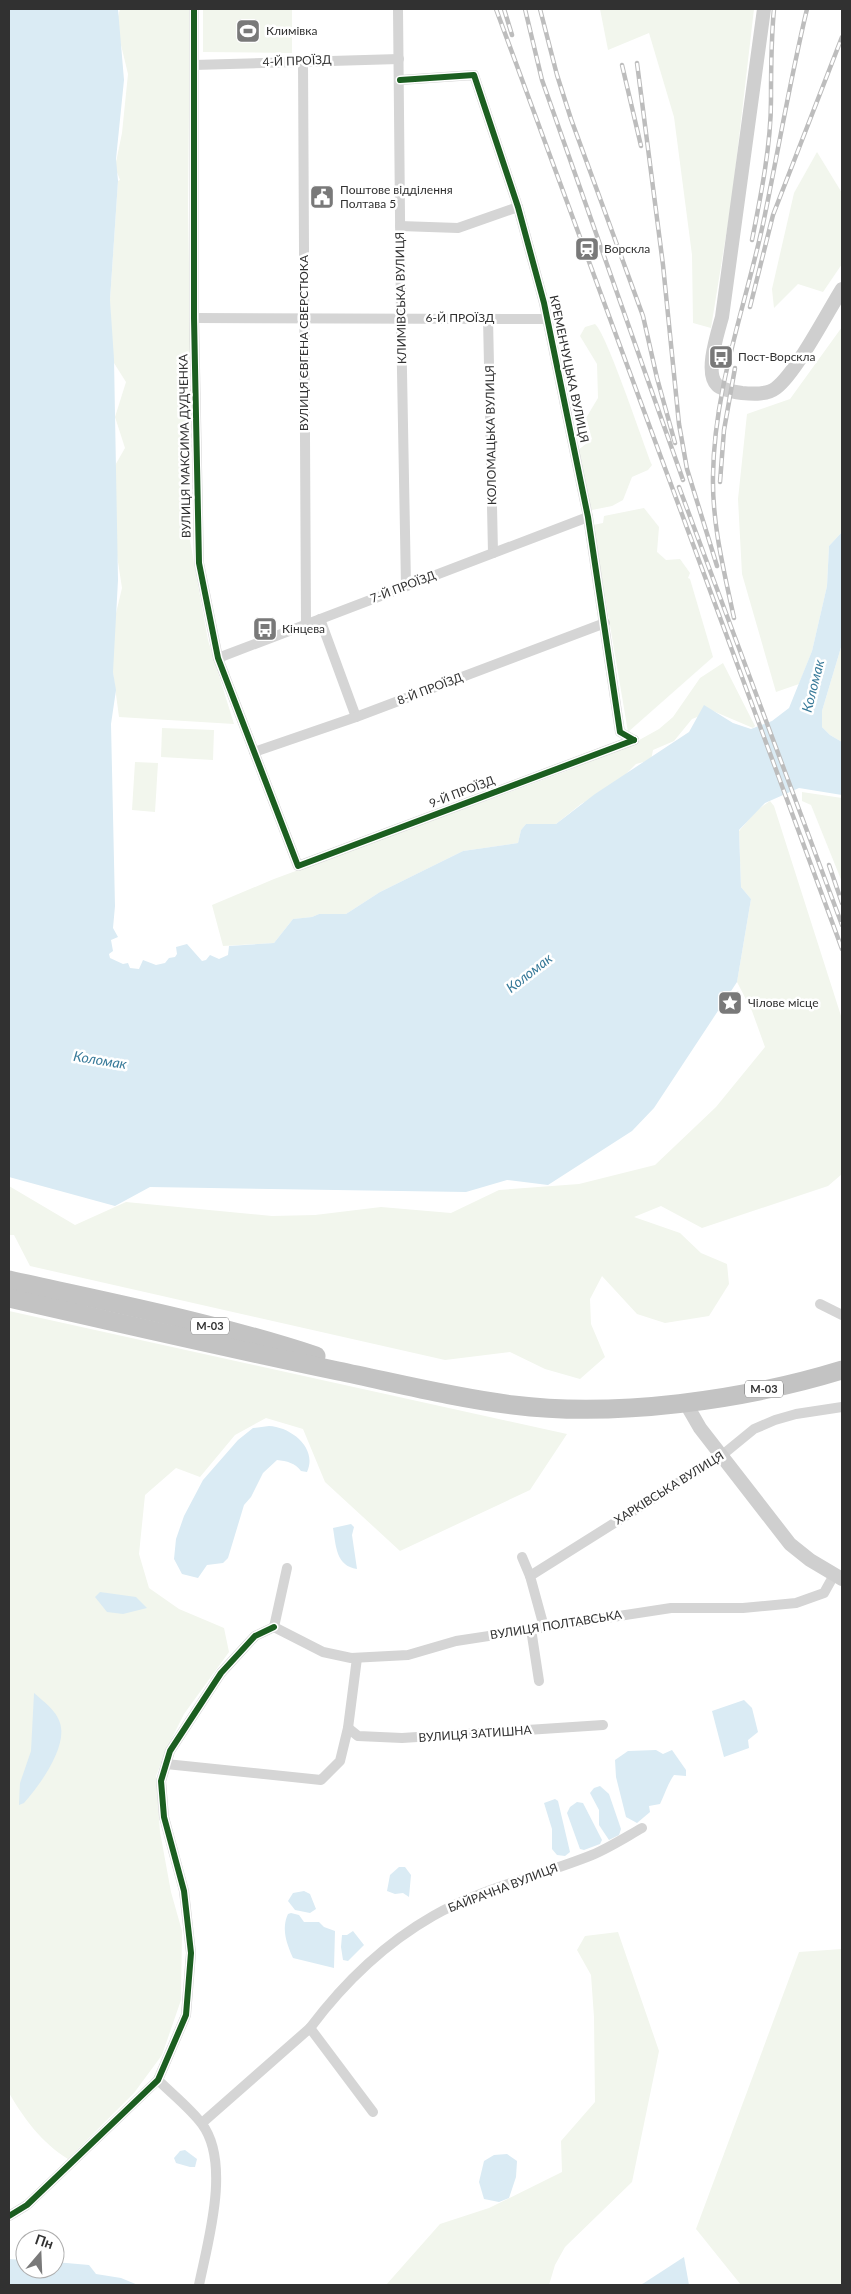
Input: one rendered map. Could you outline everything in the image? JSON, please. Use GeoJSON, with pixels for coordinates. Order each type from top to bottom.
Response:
{"type":"FeatureCollection","features":[{"type":"Feature","properties":{"kind":"highway","name":"М-03"},"geometry":{"type":"LineString","coordinates":[[9,1280],[270,1341],[408,1386]]}},
{"type":"Feature","properties":{"kind":"highway","name":"М-03"},"geometry":{"type":"LineString","coordinates":[[9,1298],[408,1386],[514,1405],[590,1409],[685,1402],[794,1384],[842,1370]]}},
{"type":"Feature","properties":{"kind":"street","name":"ВУЛИЦЯ МАКСИМА ДУДЧЕНКА"},"geometry":{"type":"LineString","coordinates":[[194,9],[194,318],[199,563],[218,658],[298,866]]}},
{"type":"Feature","properties":{"kind":"street","name":"КЛИМІВСЬКА ВУЛИЦЯ"},"geometry":{"type":"LineString","coordinates":[[398,9],[406,586]]}},
{"type":"Feature","properties":{"kind":"street"},"geometry":{"type":"LineString","coordinates":[[764,9],[722,318],[712,360],[713,379],[717,386],[737,392],[758,394],[775,389],[792,369],[842,289]]}},
{"type":"Feature","properties":{"kind":"street","name":"4-Й ПРОЇЗД"},"geometry":{"type":"LineString","coordinates":[[194,65],[399,59]]}},
{"type":"Feature","properties":{"kind":"street","name":"ВУЛИЦЯ ЄВГЕНА СВЕРСТЮКА"},"geometry":{"type":"LineString","coordinates":[[303,61],[306,624]]}},
{"type":"Feature","properties":{"kind":"street","name":"КРЕМЕНЧУЦЬКА ВУЛИЦЯ"},"geometry":{"type":"LineString","coordinates":[[400,80],[474,76],[518,207],[544,303],[588,517],[620,732],[634,740]]}},
{"type":"Feature","properties":{"kind":"street"},"geometry":{"type":"LineString","coordinates":[[400,226],[458,228],[518,207]]}},
{"type":"Feature","properties":{"kind":"street","name":"6-Й ПРОЇЗД"},"geometry":{"type":"LineString","coordinates":[[194,318],[546,319]]}},
{"type":"Feature","properties":{"kind":"street","name":"КОЛОМАЦЬКА ВУЛИЦЯ"},"geometry":{"type":"LineString","coordinates":[[488,318],[493,553]]}},
{"type":"Feature","properties":{"kind":"street","name":"7-Й ПРОЇЗД"},"geometry":{"type":"LineString","coordinates":[[218,658],[588,517]]}},
{"type":"Feature","properties":{"kind":"street"},"geometry":{"type":"LineString","coordinates":[[320,619],[356,717]]}},
{"type":"Feature","properties":{"kind":"street","name":"8-Й ПРОЇЗД"},"geometry":{"type":"LineString","coordinates":[[254,752],[356,717],[605,623]]}},
{"type":"Feature","properties":{"kind":"street","name":"9-Й ПРОЇЗД"},"geometry":{"type":"LineString","coordinates":[[298,866],[634,740]]}},
{"type":"Feature","properties":{"kind":"street"},"geometry":{"type":"LineString","coordinates":[[820,1304],[842,1315]]}},
{"type":"Feature","properties":{"kind":"street"},"geometry":{"type":"LineString","coordinates":[[685,1402],[700,1428],[790,1544],[810,1560],[838,1577]]}},
{"type":"Feature","properties":{"kind":"street","name":"ХАРКІВСЬКА ВУЛИЦЯ"},"geometry":{"type":"LineString","coordinates":[[530,1576],[721,1456],[754,1429],[796,1414],[842,1407]]}},
{"type":"Feature","properties":{"kind":"street"},"geometry":{"type":"LineString","coordinates":[[522,1557],[530,1576],[544,1627]]}},
{"type":"Feature","properties":{"kind":"street"},"geometry":{"type":"LineString","coordinates":[[9,2216],[27,2205],[158,2080],[186,2015],[191,1953],[184,1891],[164,1817],[161,1781],[170,1751],[220,1674],[255,1636],[274,1627],[287,1568]]}},
{"type":"Feature","properties":{"kind":"street","name":"ВУЛИЦЯ ПОЛТАВСЬКА"},"geometry":{"type":"LineString","coordinates":[[274,1627],[323,1652],[357,1658],[408,1655],[456,1641],[671,1608],[743,1608],[796,1603],[824,1593],[838,1577]]}},
{"type":"Feature","properties":{"kind":"street"},"geometry":{"type":"LineString","coordinates":[[531,1629],[539,1681]]}},
{"type":"Feature","properties":{"kind":"street"},"geometry":{"type":"LineString","coordinates":[[166,1764],[321,1780],[340,1761],[348,1728],[357,1658]]}},
{"type":"Feature","properties":{"kind":"street","name":"ВУЛИЦЯ ЗАТИШНА"},"geometry":{"type":"LineString","coordinates":[[348,1728],[358,1736],[402,1738],[603,1726]]}},
{"type":"Feature","properties":{"kind":"street","name":"БАЙРАЧНА ВУЛИЦЯ"},"geometry":{"type":"LineString","coordinates":[[202,2123],[310,2028],[324,2010],[379,1952],[433,1916],[473,1898],[593,1854],[642,1828]]}},
{"type":"Feature","properties":{"kind":"street"},"geometry":{"type":"LineString","coordinates":[[310,2028],[374,2112]]}},
{"type":"Feature","properties":{"kind":"street"},"geometry":{"type":"LineString","coordinates":[[158,2080],[202,2123],[214,2144],[216,2196],[199,2285]]}},
{"type":"Feature","properties":{"kind":"shaded area"},"geometry":{"type":"Polygon","coordinates":[[[120,9],[190,9],[188,206],[191,388],[189,535],[208,640],[234,724],[119,717],[113,672],[112,630],[122,588],[114,536],[113,469],[125,448],[115,417],[126,382],[114,363],[111,342],[110,300],[118,181],[120,180],[115,167],[122,133],[128,74],[116,24],[120,9]]]}},
{"type":"Feature","properties":{"kind":"shaded area","name":"Климівка"},"geometry":{"type":"Polygon","coordinates":[[[203,9],[292,9],[292,53],[203,52],[203,9]]]}},
{"type":"Feature","properties":{"kind":"shaded area"},"geometry":{"type":"Polygon","coordinates":[[[600,9],[754,9],[732,198],[711,328],[693,323],[692,255],[674,117],[649,33],[608,50],[600,9]]]}},
{"type":"Feature","properties":{"kind":"shaded area"},"geometry":{"type":"Polygon","coordinates":[[[817,152],[842,193],[842,264],[823,292],[798,284],[774,308],[772,289],[794,193],[817,152]]]}},
{"type":"Feature","properties":{"kind":"shaded area"},"geometry":{"type":"Polygon","coordinates":[[[595,324],[608,347],[652,465],[648,470],[632,477],[623,500],[612,506],[592,510],[585,492],[577,451],[592,439],[586,418],[598,398],[597,364],[580,336],[585,327],[595,324]]]}},
{"type":"Feature","properties":{"kind":"shaded area"},"geometry":{"type":"Polygon","coordinates":[[[842,327],[842,532],[829,546],[827,586],[812,651],[799,684],[776,692],[742,574],[738,499],[747,414],[790,399],[842,327]]]}},
{"type":"Feature","properties":{"kind":"shaded area"},"geometry":{"type":"Polygon","coordinates":[[[644,508],[659,527],[657,552],[666,560],[680,559],[690,573],[688,578],[690,579],[713,657],[628,732],[593,525],[603,523],[604,516],[644,508]]]}},
{"type":"Feature","properties":{"kind":"shaded area"},"geometry":{"type":"Polygon","coordinates":[[[842,644],[842,742],[830,735],[822,727],[822,711],[842,644]]]}},
{"type":"Feature","properties":{"kind":"shaded area"},"geometry":{"type":"Polygon","coordinates":[[[723,663],[755,726],[753,728],[713,711],[692,719],[674,741],[653,750],[651,760],[636,764],[616,784],[581,804],[556,824],[526,824],[521,830],[518,843],[463,851],[380,892],[346,914],[319,914],[312,917],[293,919],[274,943],[223,946],[212,905],[274,879],[564,772],[632,744],[659,729],[673,717],[700,678],[723,663]]]}},
{"type":"Feature","properties":{"kind":"shaded area"},"geometry":{"type":"Polygon","coordinates":[[[162,728],[214,730],[213,760],[161,757],[162,728]]]}},
{"type":"Feature","properties":{"kind":"shaded area"},"geometry":{"type":"Polygon","coordinates":[[[135,762],[158,763],[155,812],[132,810],[135,762]]]}},
{"type":"Feature","properties":{"kind":"shaded area"},"geometry":{"type":"Polygon","coordinates":[[[802,792],[842,798],[842,882],[811,805],[802,801],[802,792]]]}},
{"type":"Feature","properties":{"kind":"shaded area"},"geometry":{"type":"Polygon","coordinates":[[[770,801],[774,806],[842,1019],[842,1174],[828,1186],[702,1228],[661,1206],[634,1217],[680,1233],[701,1253],[727,1264],[729,1284],[709,1316],[665,1323],[637,1314],[602,1276],[590,1299],[591,1324],[605,1357],[580,1379],[545,1369],[510,1352],[445,1360],[30,1266],[14,1235],[9,1235],[9,1186],[75,1225],[126,1202],[272,1216],[315,1215],[381,1207],[451,1213],[499,1190],[579,1184],[655,1165],[716,1107],[765,1047],[752,1011],[737,982],[751,899],[741,887],[739,831],[757,810],[770,801]]]}},
{"type":"Feature","properties":{"kind":"shaded area"},"geometry":{"type":"Polygon","coordinates":[[[9,1311],[567,1434],[530,1490],[400,1551],[325,1482],[303,1429],[266,1418],[235,1435],[200,1477],[176,1468],[145,1495],[139,1554],[149,1588],[179,1609],[224,1628],[229,1652],[184,1714],[156,1776],[160,1832],[171,1892],[182,1931],[181,2000],[162,2055],[134,2093],[68,2159],[34,2130],[9,2093],[9,1311]]]}},
{"type":"Feature","properties":{"kind":"shaded area"},"geometry":{"type":"Polygon","coordinates":[[[618,1932],[659,2051],[632,2182],[565,2247],[555,2265],[549,2285],[386,2285],[440,2224],[489,2208],[562,2172],[561,2141],[595,2102],[594,2017],[591,1975],[577,1950],[585,1936],[618,1932]]]}},
{"type":"Feature","properties":{"kind":"shaded area"},"geometry":{"type":"Polygon","coordinates":[[[842,1949],[842,2285],[741,2285],[696,2229],[799,1952],[842,1949]]]}},
{"type":"Feature","properties":{"kind":"water","name":"Коломак"},"geometry":{"type":"Polygon","coordinates":[[[9,9],[118,9],[124,80],[116,159],[118,181],[110,300],[114,359],[118,580],[113,672],[116,690],[111,724],[115,906],[113,928],[118,937],[111,940],[113,951],[109,954],[110,958],[123,964],[128,963],[130,968],[139,969],[143,960],[156,965],[165,963],[169,958],[175,957],[177,954],[176,947],[187,944],[202,961],[206,960],[210,955],[219,959],[228,955],[229,946],[274,943],[293,919],[312,917],[319,914],[346,914],[380,892],[463,851],[518,843],[521,830],[526,824],[556,824],[595,794],[689,732],[704,705],[733,723],[751,729],[772,721],[789,708],[812,651],[827,586],[829,546],[842,532],[842,644],[822,711],[822,727],[830,735],[842,742],[842,795],[799,788],[765,803],[739,830],[741,887],[751,899],[737,982],[654,1108],[632,1131],[548,1185],[507,1180],[466,1192],[150,1187],[115,1206],[9,1177],[9,9]]]}},
{"type":"Feature","properties":{"kind":"water"},"geometry":{"type":"Polygon","coordinates":[[[269,1426],[286,1430],[306,1447],[309,1455],[307,1472],[301,1471],[290,1463],[277,1460],[263,1473],[251,1497],[244,1505],[228,1558],[223,1563],[207,1565],[198,1578],[182,1574],[174,1559],[176,1539],[184,1516],[203,1480],[238,1440],[253,1428],[269,1426]]]}},
{"type":"Feature","properties":{"kind":"water"},"geometry":{"type":"Polygon","coordinates":[[[351,1524],[354,1527],[352,1535],[357,1569],[345,1564],[338,1554],[333,1528],[351,1524]]]}},
{"type":"Feature","properties":{"kind":"water"},"geometry":{"type":"Polygon","coordinates":[[[100,1592],[136,1597],[147,1608],[123,1614],[107,1612],[95,1597],[100,1592]]]}},
{"type":"Feature","properties":{"kind":"water"},"geometry":{"type":"Polygon","coordinates":[[[34,1693],[56,1714],[60,1723],[60,1743],[51,1766],[44,1777],[24,1803],[19,1805],[20,1783],[31,1751],[34,1693]]]}},
{"type":"Feature","properties":{"kind":"water"},"geometry":{"type":"Polygon","coordinates":[[[744,1700],[752,1708],[758,1732],[748,1740],[749,1748],[724,1757],[712,1711],[744,1700]]]}},
{"type":"Feature","properties":{"kind":"water"},"geometry":{"type":"Polygon","coordinates":[[[656,1750],[663,1754],[672,1750],[686,1770],[686,1776],[674,1775],[660,1804],[649,1806],[650,1812],[637,1823],[626,1817],[616,1777],[615,1760],[628,1751],[656,1750]]]}},
{"type":"Feature","properties":{"kind":"water"},"geometry":{"type":"Polygon","coordinates":[[[600,1786],[609,1794],[621,1829],[619,1835],[609,1840],[599,1825],[599,1810],[590,1793],[594,1788],[600,1786]]]}},
{"type":"Feature","properties":{"kind":"water"},"geometry":{"type":"Polygon","coordinates":[[[555,1799],[558,1801],[570,1852],[565,1856],[557,1855],[552,1849],[552,1829],[544,1803],[555,1799]]]}},
{"type":"Feature","properties":{"kind":"water"},"geometry":{"type":"Polygon","coordinates":[[[577,1802],[583,1803],[602,1840],[600,1844],[584,1850],[580,1849],[567,1813],[570,1807],[577,1802]]]}},
{"type":"Feature","properties":{"kind":"water"},"geometry":{"type":"Polygon","coordinates":[[[399,1867],[405,1867],[411,1875],[409,1897],[403,1893],[395,1894],[387,1891],[390,1875],[399,1867]]]}},
{"type":"Feature","properties":{"kind":"water"},"geometry":{"type":"Polygon","coordinates":[[[304,1891],[310,1894],[316,1909],[310,1913],[295,1910],[288,1901],[293,1893],[304,1891]]]}},
{"type":"Feature","properties":{"kind":"water"},"geometry":{"type":"Polygon","coordinates":[[[288,1914],[299,1915],[304,1922],[319,1922],[324,1927],[335,1931],[334,1968],[293,1958],[285,1931],[288,1914]]]}},
{"type":"Feature","properties":{"kind":"water"},"geometry":{"type":"Polygon","coordinates":[[[353,1931],[364,1945],[348,1961],[343,1960],[342,1935],[347,1935],[353,1931]]]}},
{"type":"Feature","properties":{"kind":"water"},"geometry":{"type":"Polygon","coordinates":[[[185,2150],[197,2159],[195,2167],[176,2163],[174,2158],[180,2151],[185,2150]]]}},
{"type":"Feature","properties":{"kind":"water"},"geometry":{"type":"Polygon","coordinates":[[[507,2154],[517,2161],[516,2177],[509,2198],[499,2202],[484,2199],[479,2182],[484,2161],[494,2155],[507,2154]]]}},
{"type":"Feature","properties":{"kind":"water"},"geometry":{"type":"Polygon","coordinates":[[[684,2257],[689,2285],[640,2285],[644,2283],[684,2257]]]}},
{"type":"Feature","properties":{"kind":"water"},"geometry":{"type":"Polygon","coordinates":[[[9,2259],[15,2259],[15,2279],[65,2279],[65,2263],[89,2265],[96,2274],[121,2278],[138,2285],[9,2285],[9,2259]]]}},
{"type":"Feature","properties":{"kind":"railway"},"geometry":{"type":"LineString","coordinates":[[496,9],[842,949]]}},
{"type":"Feature","properties":{"kind":"railway"},"geometry":{"type":"LineString","coordinates":[[504,9],[512,35]]}},
{"type":"Feature","properties":{"kind":"railway"},"geometry":{"type":"LineString","coordinates":[[525,9],[542,80],[683,480]]}},
{"type":"Feature","properties":{"kind":"railway"},"geometry":{"type":"LineString","coordinates":[[540,9],[557,75],[571,119],[643,316],[657,378],[675,443]]}},
{"type":"Feature","properties":{"kind":"railway"},"geometry":{"type":"LineString","coordinates":[[752,240],[762,188],[771,117],[774,9]]}},
{"type":"Feature","properties":{"kind":"railway"},"geometry":{"type":"LineString","coordinates":[[734,618],[719,547],[714,512],[713,476],[715,444],[725,380],[763,224],[807,9]]}},
{"type":"Feature","properties":{"kind":"railway"},"geometry":{"type":"LineString","coordinates":[[750,307],[773,215],[842,37]]}},
{"type":"Feature","properties":{"kind":"railway"},"geometry":{"type":"LineString","coordinates":[[637,63],[663,265],[679,424],[687,469],[717,566]]}},
{"type":"Feature","properties":{"kind":"railway"},"geometry":{"type":"LineString","coordinates":[[622,65],[641,146]]}},
{"type":"Feature","properties":{"kind":"railway"},"geometry":{"type":"LineString","coordinates":[[720,482],[724,430],[735,368]]}},
{"type":"Feature","properties":{"kind":"railway"},"geometry":{"type":"LineString","coordinates":[[679,487],[842,925]]}},
{"type":"Feature","properties":{"kind":"railway"},"geometry":{"type":"LineString","coordinates":[[829,865],[842,903]]}},
{"type":"Feature","properties":{"kind":"cycle path"},"geometry":{"type":"LineString","coordinates":[[194,9],[194,318],[199,563],[218,658],[298,866],[634,740]]}},
{"type":"Feature","properties":{"kind":"cycle path"},"geometry":{"type":"LineString","coordinates":[[400,80],[474,75],[518,207],[544,303],[588,517],[620,732],[634,740]]}},
{"type":"Feature","properties":{"kind":"cycle path"},"geometry":{"type":"LineString","coordinates":[[9,2216],[27,2205],[158,2080],[186,2015],[191,1953],[184,1891],[164,1817],[161,1781],[170,1751],[221,1673],[255,1636],[274,1627]]}},
{"type":"Feature","properties":{"kind":"place","name":"Климівка"},"geometry":{"type":"Point","coordinates":[248,31]}},
{"type":"Feature","properties":{"kind":"place","name":"Поштове відділення Полтава 5"},"geometry":{"type":"Point","coordinates":[322,197]}},
{"type":"Feature","properties":{"kind":"place","name":"Ворскла"},"geometry":{"type":"Point","coordinates":[587,249]}},
{"type":"Feature","properties":{"kind":"place","name":"Пост-Ворскла"},"geometry":{"type":"Point","coordinates":[721,357]}},
{"type":"Feature","properties":{"kind":"place","name":"Кінцева"},"geometry":{"type":"Point","coordinates":[265,629]}},
{"type":"Feature","properties":{"kind":"place","name":"Чілове місце"},"geometry":{"type":"Point","coordinates":[730,1003]}}]}
